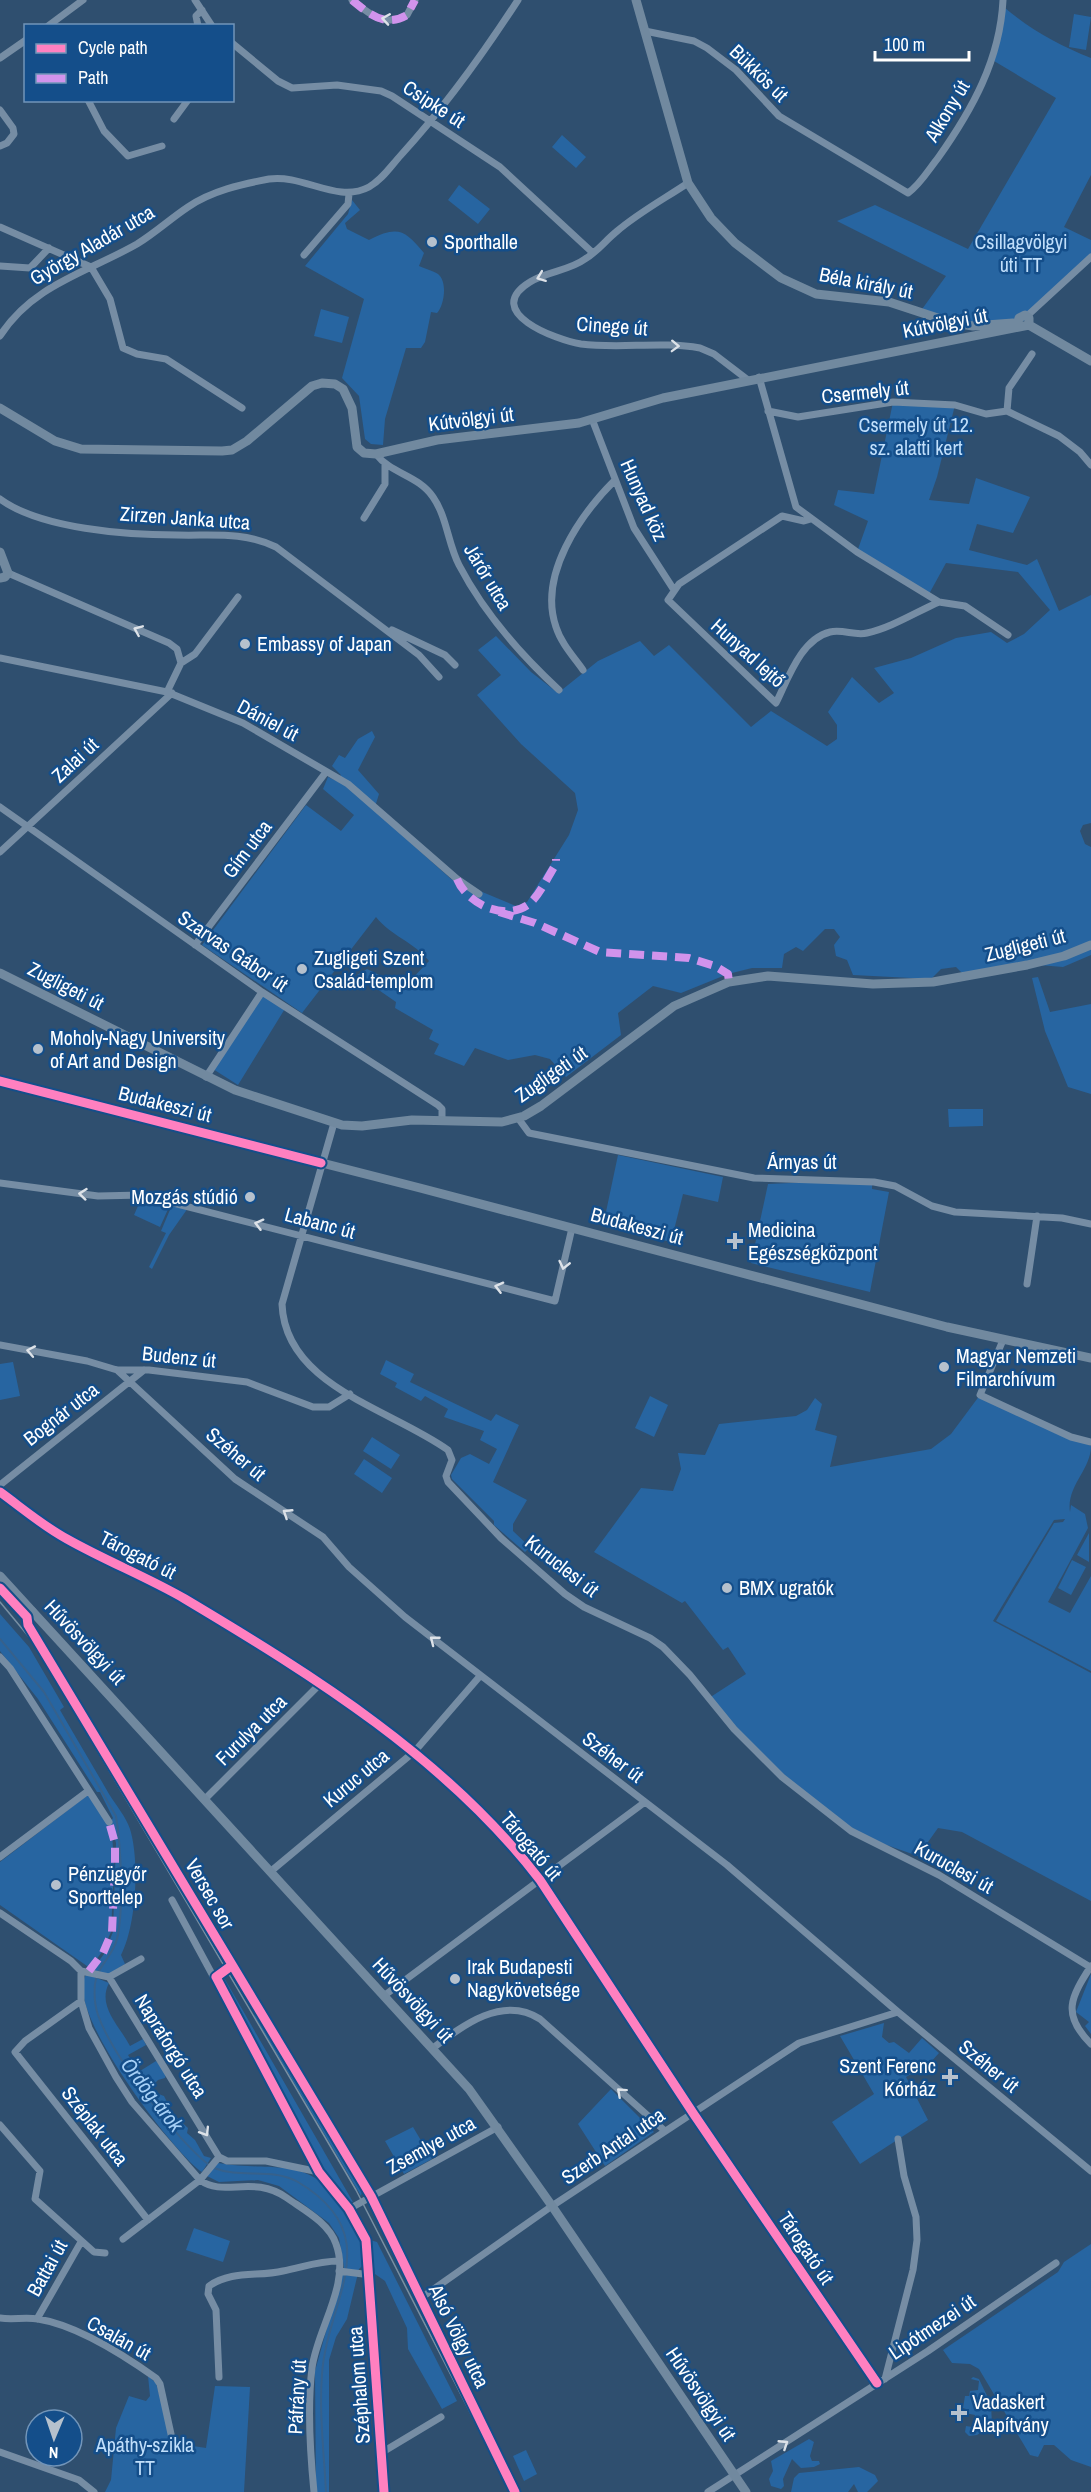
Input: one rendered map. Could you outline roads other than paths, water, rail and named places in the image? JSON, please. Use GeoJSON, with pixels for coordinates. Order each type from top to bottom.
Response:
{"type":"FeatureCollection","features":[{"type":"Feature","properties":{"kind":"street"},"geometry":{"type":"LineString","coordinates":[[51,24],[83,0]]}},
{"type":"Feature","properties":{"kind":"street"},"geometry":{"type":"LineString","coordinates":[[195,0],[211,24]]}},
{"type":"Feature","properties":{"kind":"street"},"geometry":{"type":"LineString","coordinates":[[352,0],[376,17],[387,21],[407,15],[414,0]]}},
{"type":"Feature","properties":{"kind":"street"},"geometry":{"type":"LineString","coordinates":[[304,255],[344,209],[349,194],[376,183],[431,120],[480,58],[518,0]]}},
{"type":"Feature","properties":{"kind":"street","name":"Béla király út"},"geometry":{"type":"LineString","coordinates":[[636,0],[688,183],[711,218],[735,243],[781,278],[804,289],[829,296],[889,302],[953,323],[974,326],[1024,322]]}},
{"type":"Feature","properties":{"kind":"street","name":"Alkony út"},"geometry":{"type":"LineString","coordinates":[[906,193],[914,189],[925,175],[975,102],[992,61],[1003,0]]}},
{"type":"Feature","properties":{"kind":"street"},"geometry":{"type":"LineString","coordinates":[[198,24],[196,16],[202,10]]}},
{"type":"Feature","properties":{"kind":"street","name":"Bükkös út"},"geometry":{"type":"LineString","coordinates":[[645,31],[694,41],[707,48],[736,70],[779,116],[906,193]]}},
{"type":"Feature","properties":{"kind":"street"},"geometry":{"type":"LineString","coordinates":[[0,57],[24,41]]}},
{"type":"Feature","properties":{"kind":"street","name":"Csipke út"},"geometry":{"type":"LineString","coordinates":[[234,45],[286,86],[300,89],[337,85],[381,91],[431,120],[500,167],[593,253]]}},
{"type":"Feature","properties":{"kind":"street"},"geometry":{"type":"LineString","coordinates":[[89,102],[104,131],[128,156],[162,146]]}},
{"type":"Feature","properties":{"kind":"street"},"geometry":{"type":"LineString","coordinates":[[174,119],[187,102]]}},
{"type":"Feature","properties":{"kind":"street"},"geometry":{"type":"LineString","coordinates":[[0,110],[13,128],[14,134],[7,143],[0,146]]}},
{"type":"Feature","properties":{"kind":"street","name":"György Aladár utca"},"geometry":{"type":"LineString","coordinates":[[0,336],[14,316],[48,288],[142,241],[198,200],[223,190],[268,179],[289,178],[349,194]]}},
{"type":"Feature","properties":{"kind":"street","name":"Cinege út"},"geometry":{"type":"LineString","coordinates":[[688,183],[617,231],[584,261],[541,276],[522,287],[515,301],[515,308],[526,324],[581,344],[700,348],[714,354],[748,380]]}},
{"type":"Feature","properties":{"kind":"street"},"geometry":{"type":"LineString","coordinates":[[0,227],[91,267],[110,299],[123,348],[137,354],[166,359],[242,408]]}},
{"type":"Feature","properties":{"kind":"street"},"geometry":{"type":"LineString","coordinates":[[0,266],[30,268],[49,248]]}},
{"type":"Feature","properties":{"kind":"street"},"geometry":{"type":"LineString","coordinates":[[1091,257],[1024,322],[1091,361]]}},
{"type":"Feature","properties":{"kind":"street","name":"Kútvölgyi út"},"geometry":{"type":"LineString","coordinates":[[376,454],[437,440],[562,426],[638,404],[1024,322]]}},
{"type":"Feature","properties":{"kind":"street"},"geometry":{"type":"LineString","coordinates":[[1007,411],[1009,388],[1032,354]]}},
{"type":"Feature","properties":{"kind":"street"},"geometry":{"type":"LineString","coordinates":[[759,377],[794,503],[811,519],[857,552],[939,602],[965,606],[1008,635]]}},
{"type":"Feature","properties":{"kind":"street"},"geometry":{"type":"LineString","coordinates":[[0,408],[55,441],[81,449],[222,451],[232,450],[248,441],[312,386],[328,383],[343,389],[350,398],[357,447],[364,453],[376,454]]}},
{"type":"Feature","properties":{"kind":"street","name":"Csermely út"},"geometry":{"type":"LineString","coordinates":[[768,411],[798,417],[893,402],[955,405],[986,414],[1007,411],[1059,436],[1080,452],[1091,465]]}},
{"type":"Feature","properties":{"kind":"street","name":"Hunyad köz"},"geometry":{"type":"LineString","coordinates":[[592,419],[634,528],[674,590]]}},
{"type":"Feature","properties":{"kind":"street","name":"Járőr utca"},"geometry":{"type":"LineString","coordinates":[[376,454],[385,465],[416,480],[432,494],[460,567],[490,614],[509,640],[559,690]]}},
{"type":"Feature","properties":{"kind":"street"},"geometry":{"type":"LineString","coordinates":[[364,518],[385,484],[385,465]]}},
{"type":"Feature","properties":{"kind":"street"},"geometry":{"type":"LineString","coordinates":[[583,670],[562,641],[555,626],[553,589],[556,571],[565,549],[600,495],[615,480]]}},
{"type":"Feature","properties":{"kind":"street","name":"Zirzen Janka utca"},"geometry":{"type":"LineString","coordinates":[[0,499],[28,516],[46,520],[136,534],[186,536],[214,533],[259,540],[276,547],[381,626],[419,655],[439,676]]}},
{"type":"Feature","properties":{"kind":"street"},"geometry":{"type":"LineString","coordinates":[[674,590],[734,545],[782,516],[804,521],[811,519]]}},
{"type":"Feature","properties":{"kind":"street"},"geometry":{"type":"LineString","coordinates":[[0,552],[4,575],[169,643],[177,649],[181,663]]}},
{"type":"Feature","properties":{"kind":"street","name":"Hunyad lejtő"},"geometry":{"type":"LineString","coordinates":[[674,590],[668,600],[776,703],[799,658],[822,635],[838,631],[859,634],[872,632],[939,602]]}},
{"type":"Feature","properties":{"kind":"street","name":"Zalai út"},"geometry":{"type":"LineString","coordinates":[[0,852],[170,692],[181,663],[195,654],[238,597]]}},
{"type":"Feature","properties":{"kind":"street","name":"Zirzen Janka utca"},"geometry":{"type":"LineString","coordinates":[[381,626],[445,655],[455,665]]}},
{"type":"Feature","properties":{"kind":"street","name":"Dániel út"},"geometry":{"type":"LineString","coordinates":[[0,658],[170,692],[243,723],[355,790],[457,879],[479,894]]}},
{"type":"Feature","properties":{"kind":"street","name":"Gím utca"},"geometry":{"type":"LineString","coordinates":[[195,945],[326,772]]}},
{"type":"Feature","properties":{"kind":"street","name":"Szarvas Gábor út"},"geometry":{"type":"LineString","coordinates":[[0,807],[262,992],[438,1105],[442,1109],[442,1121]]}},
{"type":"Feature","properties":{"kind":"street","name":"Zugligeti út"},"geometry":{"type":"LineString","coordinates":[[0,973],[235,1090],[351,1127],[404,1121],[497,1122],[518,1118],[541,1106],[674,1006],[729,982],[768,976],[873,984],[933,982],[1028,965],[1064,956],[1091,945]]}},
{"type":"Feature","properties":{"kind":"street"},"geometry":{"type":"LineString","coordinates":[[206,1077],[262,992]]}},
{"type":"Feature","properties":{"kind":"street","name":"Budakeszi út"},"geometry":{"type":"LineString","coordinates":[[0,1081],[1003,1340],[1091,1358]]}},
{"type":"Feature","properties":{"kind":"street","name":"Árnyas út"},"geometry":{"type":"LineString","coordinates":[[518,1118],[529,1133],[727,1173],[783,1181],[854,1179],[895,1186],[932,1206],[955,1212],[1036,1216],[1091,1224]]}},
{"type":"Feature","properties":{"kind":"street","name":"Kuruclesi út"},"geometry":{"type":"LineString","coordinates":[[334,1123],[282,1304],[284,1327],[289,1341],[300,1358],[318,1374],[350,1394],[448,1450],[452,1460],[446,1476],[448,1482],[501,1538],[534,1569],[584,1607],[651,1638],[663,1647],[690,1675],[734,1729],[782,1777],[851,1831],[939,1875],[1091,1966],[1071,2002],[1072,2017],[1091,2044]]}},
{"type":"Feature","properties":{"kind":"street","name":"Labanc út"},"geometry":{"type":"LineString","coordinates":[[0,1183],[98,1196],[142,1195],[555,1301],[572,1228]]}},
{"type":"Feature","properties":{"kind":"street"},"geometry":{"type":"LineString","coordinates":[[1027,1284],[1036,1216]]}},
{"type":"Feature","properties":{"kind":"street"},"geometry":{"type":"LineString","coordinates":[[1003,1340],[980,1395],[1071,1437],[1091,1442]]}},
{"type":"Feature","properties":{"kind":"street","name":"Budenz út"},"geometry":{"type":"LineString","coordinates":[[0,1345],[87,1361],[117,1370],[144,1370],[247,1382],[319,1408],[334,1405],[350,1394]]}},
{"type":"Feature","properties":{"kind":"street","name":"Széher út"},"geometry":{"type":"LineString","coordinates":[[117,1370],[235,1479],[324,1537],[349,1568],[405,1617],[741,1877],[898,2012],[1091,2171]]}},
{"type":"Feature","properties":{"kind":"street","name":"Bognár utca"},"geometry":{"type":"LineString","coordinates":[[0,1485],[144,1370]]}},
{"type":"Feature","properties":{"kind":"street","name":"Tárogató út"},"geometry":{"type":"LineString","coordinates":[[0,1492],[54,1532],[183,1598],[320,1684],[415,1751],[517,1850],[540,1880],[693,2113],[877,2384]]}},
{"type":"Feature","properties":{"kind":"street","name":"Hűvösvölgyi út"},"geometry":{"type":"LineString","coordinates":[[0,1576],[433,2048],[498,2127],[746,2492]]}},
{"type":"Feature","properties":{"kind":"street","name":"Versec sor"},"geometry":{"type":"LineString","coordinates":[[33,1611],[27,1617],[28,1625],[371,2196]]}},
{"type":"Feature","properties":{"kind":"street"},"geometry":{"type":"LineString","coordinates":[[0,1658],[10,1668],[109,1822]]}},
{"type":"Feature","properties":{"kind":"street","name":"Kuruc utca"},"geometry":{"type":"LineString","coordinates":[[270,1872],[415,1751],[480,1676]]}},
{"type":"Feature","properties":{"kind":"street","name":"Furulya utca"},"geometry":{"type":"LineString","coordinates":[[205,1799],[320,1684]]}},
{"type":"Feature","properties":{"kind":"street"},"geometry":{"type":"LineString","coordinates":[[0,1857],[88,1791]]}},
{"type":"Feature","properties":{"kind":"street"},"geometry":{"type":"LineString","coordinates":[[385,1995],[645,1802]]}},
{"type":"Feature","properties":{"kind":"street","name":"Széphalom utca"},"geometry":{"type":"LineString","coordinates":[[172,1900],[216,1977],[319,2172],[349,2209],[366,2240],[371,2275],[384,2492]]}},
{"type":"Feature","properties":{"kind":"street"},"geometry":{"type":"LineString","coordinates":[[0,1913],[81,1971],[108,1976],[141,1959]]}},
{"type":"Feature","properties":{"kind":"street"},"geometry":{"type":"LineString","coordinates":[[216,1977],[231,1966]]}},
{"type":"Feature","properties":{"kind":"street"},"geometry":{"type":"LineString","coordinates":[[81,1971],[81,2001],[89,2028],[132,2102],[203,2177]]}},
{"type":"Feature","properties":{"kind":"street","name":"Napraforgó utca"},"geometry":{"type":"LineString","coordinates":[[108,1976],[217,2160]]}},
{"type":"Feature","properties":{"kind":"street","name":"Széplak utca"},"geometry":{"type":"LineString","coordinates":[[81,2001],[25,2041],[15,2052],[148,2220]]}},
{"type":"Feature","properties":{"kind":"street"},"geometry":{"type":"LineString","coordinates":[[433,2048],[483,2016],[509,2010],[525,2011],[540,2019],[665,2131]]}},
{"type":"Feature","properties":{"kind":"street","name":"Szerb Antal utca"},"geometry":{"type":"LineString","coordinates":[[421,2298],[552,2206],[799,2043],[898,2012]]}},
{"type":"Feature","properties":{"kind":"street","name":"Battai út"},"geometry":{"type":"LineString","coordinates":[[0,2125],[40,2171],[35,2199],[81,2242],[37,2319]]}},
{"type":"Feature","properties":{"kind":"street","name":"Zsemlye utca"},"geometry":{"type":"LineString","coordinates":[[349,2209],[498,2127]]}},
{"type":"Feature","properties":{"kind":"street"},"geometry":{"type":"LineString","coordinates":[[885,2379],[917,2250],[916,2217],[898,2139]]}},
{"type":"Feature","properties":{"kind":"street"},"geometry":{"type":"LineString","coordinates":[[123,2239],[203,2177],[217,2160],[266,2161],[319,2172]]}},
{"type":"Feature","properties":{"kind":"street","name":"Páfrány út"},"geometry":{"type":"LineString","coordinates":[[203,2177],[214,2187],[252,2184],[276,2191],[329,2231],[336,2243],[339,2271],[311,2374],[311,2460],[314,2492]]}},
{"type":"Feature","properties":{"kind":"street","name":"Alsó Völgy utca"},"geometry":{"type":"LineString","coordinates":[[371,2196],[515,2492]]}},
{"type":"Feature","properties":{"kind":"street"},"geometry":{"type":"LineString","coordinates":[[81,2242],[94,2252],[105,2253]]}},
{"type":"Feature","properties":{"kind":"street"},"geometry":{"type":"LineString","coordinates":[[219,2377],[216,2310],[208,2294],[209,2286],[220,2279],[245,2274],[282,2272],[314,2263],[339,2261]]}},
{"type":"Feature","properties":{"kind":"street","name":"Lipótmezei út"},"geometry":{"type":"LineString","coordinates":[[708,2492],[885,2379],[1056,2263]]}},
{"type":"Feature","properties":{"kind":"street"},"geometry":{"type":"LineString","coordinates":[[339,2271],[371,2275]]}},
{"type":"Feature","properties":{"kind":"street","name":"Csalán út"},"geometry":{"type":"LineString","coordinates":[[0,2318],[37,2319],[82,2335],[156,2378],[160,2384],[173,2443]]}},
{"type":"Feature","properties":{"kind":"street"},"geometry":{"type":"LineString","coordinates":[[381,2452],[441,2417]]}},
{"type":"Feature","properties":{"kind":"street"},"geometry":{"type":"LineString","coordinates":[[0,2452],[79,2480],[94,2492]]}},
{"type":"Feature","properties":{"kind":"waterway","name":"Ördög-árok"},"geometry":{"type":"LineString","coordinates":[[0,1639],[44,1692],[116,1816],[121,1911],[115,1945],[96,1978],[95,1996],[98,2015],[105,2032],[146,2095],[195,2153],[209,2165]]}},
{"type":"Feature","properties":{"kind":"waterway","name":"Ördög-árok"},"geometry":{"type":"LineString","coordinates":[[214,2168],[235,2173],[277,2175],[298,2182],[325,2203],[341,2224],[347,2247],[346,2270],[326,2346],[321,2389],[326,2492]]}},
{"type":"Feature","properties":{"kind":"tram line"},"geometry":{"type":"LineString","coordinates":[[0,1602],[34,1643],[356,2190],[511,2492]]}},
{"type":"Feature","properties":{"kind":"place","name":"Sporthalle"},"geometry":{"type":"Point","coordinates":[432,242]}},
{"type":"Feature","properties":{"kind":"place","name":"Embassy of Japan"},"geometry":{"type":"Point","coordinates":[245,644]}},
{"type":"Feature","properties":{"kind":"place","name":"Zugligeti Szent Család-templom"},"geometry":{"type":"Point","coordinates":[302,969]}},
{"type":"Feature","properties":{"kind":"place","name":"Moholy-Nagy University of Art and Design"},"geometry":{"type":"Point","coordinates":[38,1049]}},
{"type":"Feature","properties":{"kind":"place","name":"Mozgás stúdió"},"geometry":{"type":"Point","coordinates":[250,1197]}},
{"type":"Feature","properties":{"kind":"place","name":"Medicina Egészségközpont"},"geometry":{"type":"Point","coordinates":[735,1241]}},
{"type":"Feature","properties":{"kind":"place","name":"Magyar Nemzeti Filmarchívum"},"geometry":{"type":"Point","coordinates":[944,1367]}},
{"type":"Feature","properties":{"kind":"place","name":"BMX ugratók"},"geometry":{"type":"Point","coordinates":[727,1588]}},
{"type":"Feature","properties":{"kind":"place","name":"Pénzügyőr Sporttelep"},"geometry":{"type":"Point","coordinates":[56,1885]}},
{"type":"Feature","properties":{"kind":"place","name":"Irak Budapesti Nagykövetsége"},"geometry":{"type":"Point","coordinates":[455,1979]}},
{"type":"Feature","properties":{"kind":"place","name":"Szent Ferenc Kórház"},"geometry":{"type":"Point","coordinates":[950,2077]}},
{"type":"Feature","properties":{"kind":"place","name":"Vadaskert Alapítvány"},"geometry":{"type":"Point","coordinates":[959,2413]}},
{"type":"Feature","properties":{"kind":"park label","name":"Csillagvölgyi úti TT"},"geometry":{"type":"Point","coordinates":[1021,254]}},
{"type":"Feature","properties":{"kind":"park label","name":"Csermely út 12. sz. alatti kert"},"geometry":{"type":"Point","coordinates":[916,436]}},
{"type":"Feature","properties":{"kind":"park label","name":"Apáthy-szikla TT"},"geometry":{"type":"Point","coordinates":[145,2456]}}]}
